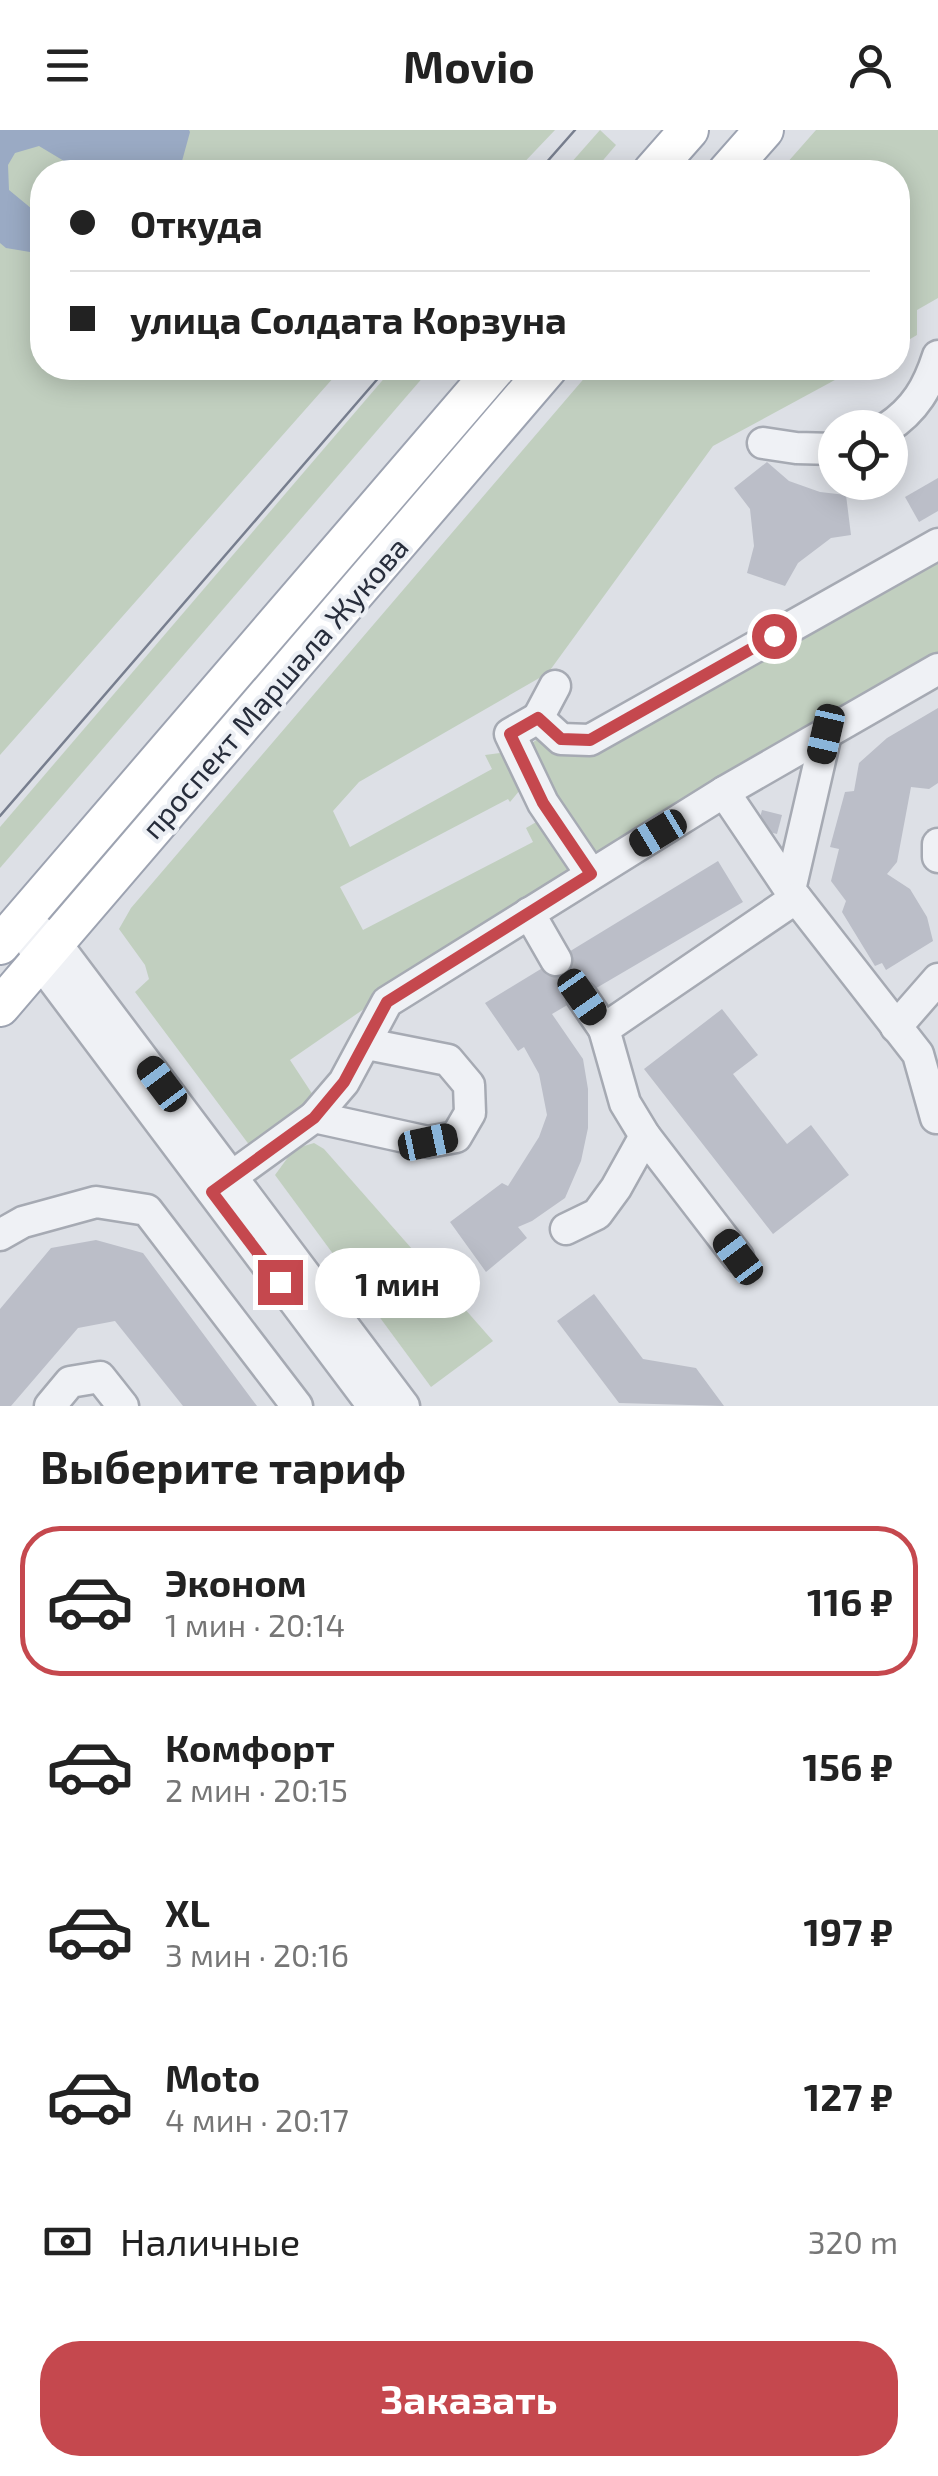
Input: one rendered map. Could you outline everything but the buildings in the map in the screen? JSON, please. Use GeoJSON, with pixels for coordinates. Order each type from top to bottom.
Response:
{"type":"FeatureCollection","features":[{"type":"Feature","properties":{"kind":"main road"},"geometry":{"type":"LineString","coordinates":[[663,160],[689,130]]}},
{"type":"Feature","properties":{"kind":"main road"},"geometry":{"type":"LineString","coordinates":[[738,160],[764,130]]}},
{"type":"Feature","properties":{"kind":"main road","name":"проспект Маршала Жукова"},"geometry":{"type":"LineString","coordinates":[[11,933],[486,380]]}},
{"type":"Feature","properties":{"kind":"main road","name":"проспект Маршала Жукова"},"geometry":{"type":"LineString","coordinates":[[0,1008],[538,380]]}},
{"type":"Feature","properties":{"kind":"street"},"geometry":{"type":"LineString","coordinates":[[908,413],[928,385],[938,356]]}},
{"type":"Feature","properties":{"kind":"street"},"geometry":{"type":"LineString","coordinates":[[763,443],[818,449]]}},
{"type":"Feature","properties":{"kind":"street"},"geometry":{"type":"LineString","coordinates":[[538,718],[561,739],[590,740],[938,544]]}},
{"type":"Feature","properties":{"kind":"street"},"geometry":{"type":"LineString","coordinates":[[222,1184],[357,1085],[367,1044],[387,1002],[724,792],[938,669]]}},
{"type":"Feature","properties":{"kind":"street"},"geometry":{"type":"LineString","coordinates":[[556,686],[538,718],[510,734],[543,803],[591,874]]}},
{"type":"Feature","properties":{"kind":"street"},"geometry":{"type":"LineString","coordinates":[[604,1029],[793,894],[826,734]]}},
{"type":"Feature","properties":{"kind":"street"},"geometry":{"type":"LineString","coordinates":[[724,792],[793,894],[918,1054],[936,1118]]}},
{"type":"Feature","properties":{"kind":"street"},"geometry":{"type":"LineString","coordinates":[[938,844],[938,858]]}},
{"type":"Feature","properties":{"kind":"street"},"geometry":{"type":"LineString","coordinates":[[529,913],[556,960]]}},
{"type":"Feature","properties":{"kind":"street"},"geometry":{"type":"LineString","coordinates":[[11,933],[47,952],[381,1402]]}},
{"type":"Feature","properties":{"kind":"street"},"geometry":{"type":"LineString","coordinates":[[896,1026],[938,979]]}},
{"type":"Feature","properties":{"kind":"street"},"geometry":{"type":"LineString","coordinates":[[582,997],[604,1029],[625,1103],[645,1136],[738,1257]]}},
{"type":"Feature","properties":{"kind":"street"},"geometry":{"type":"LineString","coordinates":[[314,1118],[428,1142],[456,1137],[470,1112],[469,1085],[448,1060],[367,1044]]}},
{"type":"Feature","properties":{"kind":"street"},"geometry":{"type":"LineString","coordinates":[[566,1229],[597,1214],[645,1136]]}},
{"type":"Feature","properties":{"kind":"street"},"geometry":{"type":"LineString","coordinates":[[0,1236],[23,1222],[96,1202],[147,1210],[298,1406]]}},
{"type":"Feature","properties":{"kind":"street"},"geometry":{"type":"LineString","coordinates":[[50,1406],[70,1382],[100,1377],[123,1406]]}},
{"type":"Feature","properties":{"kind":"green space"},"geometry":{"type":"Polygon","coordinates":[[[0,130],[555,130],[526,160],[30,160],[30,380],[331,380],[0,755],[0,130]]]}},
{"type":"Feature","properties":{"kind":"green space"},"geometry":{"type":"Polygon","coordinates":[[[600,130],[616,145],[603,160],[574,160],[600,130]]]}},
{"type":"Feature","properties":{"kind":"green space"},"geometry":{"type":"Polygon","coordinates":[[[816,130],[938,130],[938,298],[917,310],[917,335],[910,339],[910,160],[790,160],[816,130]]]}},
{"type":"Feature","properties":{"kind":"green space"},"geometry":{"type":"Polygon","coordinates":[[[383,380],[421,380],[0,868],[0,827],[383,380]]]}},
{"type":"Feature","properties":{"kind":"green space"},"geometry":{"type":"Polygon","coordinates":[[[583,380],[835,380],[713,446],[548,673],[359,782],[333,811],[350,847],[492,769],[485,755],[500,753],[518,779],[520,790],[510,802],[508,799],[340,887],[363,930],[533,842],[526,828],[538,821],[577,872],[432,962],[290,1060],[313,1095],[310,1105],[250,1146],[135,992],[149,979],[145,965],[119,929],[131,908],[583,380]]]}},
{"type":"Feature","properties":{"kind":"green space"},"geometry":{"type":"Polygon","coordinates":[[[938,561],[938,655],[594,863],[531,756],[529,745],[539,738],[548,745],[938,561]]]}},
{"type":"Feature","properties":{"kind":"green space"},"geometry":{"type":"Polygon","coordinates":[[[314,1143],[324,1149],[493,1341],[431,1387],[275,1175],[294,1149],[314,1143]]]}},
{"type":"Feature","properties":{"kind":"water"},"geometry":{"type":"Polygon","coordinates":[[[0,130],[189,130],[182,160],[62,160],[39,146],[15,153],[8,165],[9,190],[30,207],[30,252],[6,248],[0,243],[0,130]]]}},
{"type":"Feature","properties":{"kind":"tunnel"},"geometry":{"type":"LineString","coordinates":[[556,960],[582,997]]}},
{"type":"Feature","properties":{"kind":"tram line"},"geometry":{"type":"LineString","coordinates":[[549,160],[575,130]]}},
{"type":"Feature","properties":{"kind":"tram line"},"geometry":{"type":"LineString","coordinates":[[0,816],[377,380]]}},
{"type":"Feature","properties":{"kind":"route"},"geometry":{"type":"LineString","coordinates":[[280,1282],[212,1192],[314,1118],[344,1082],[387,1002],[591,874],[543,803],[510,734],[538,718],[561,739],[590,740],[774,636]]}}]}
